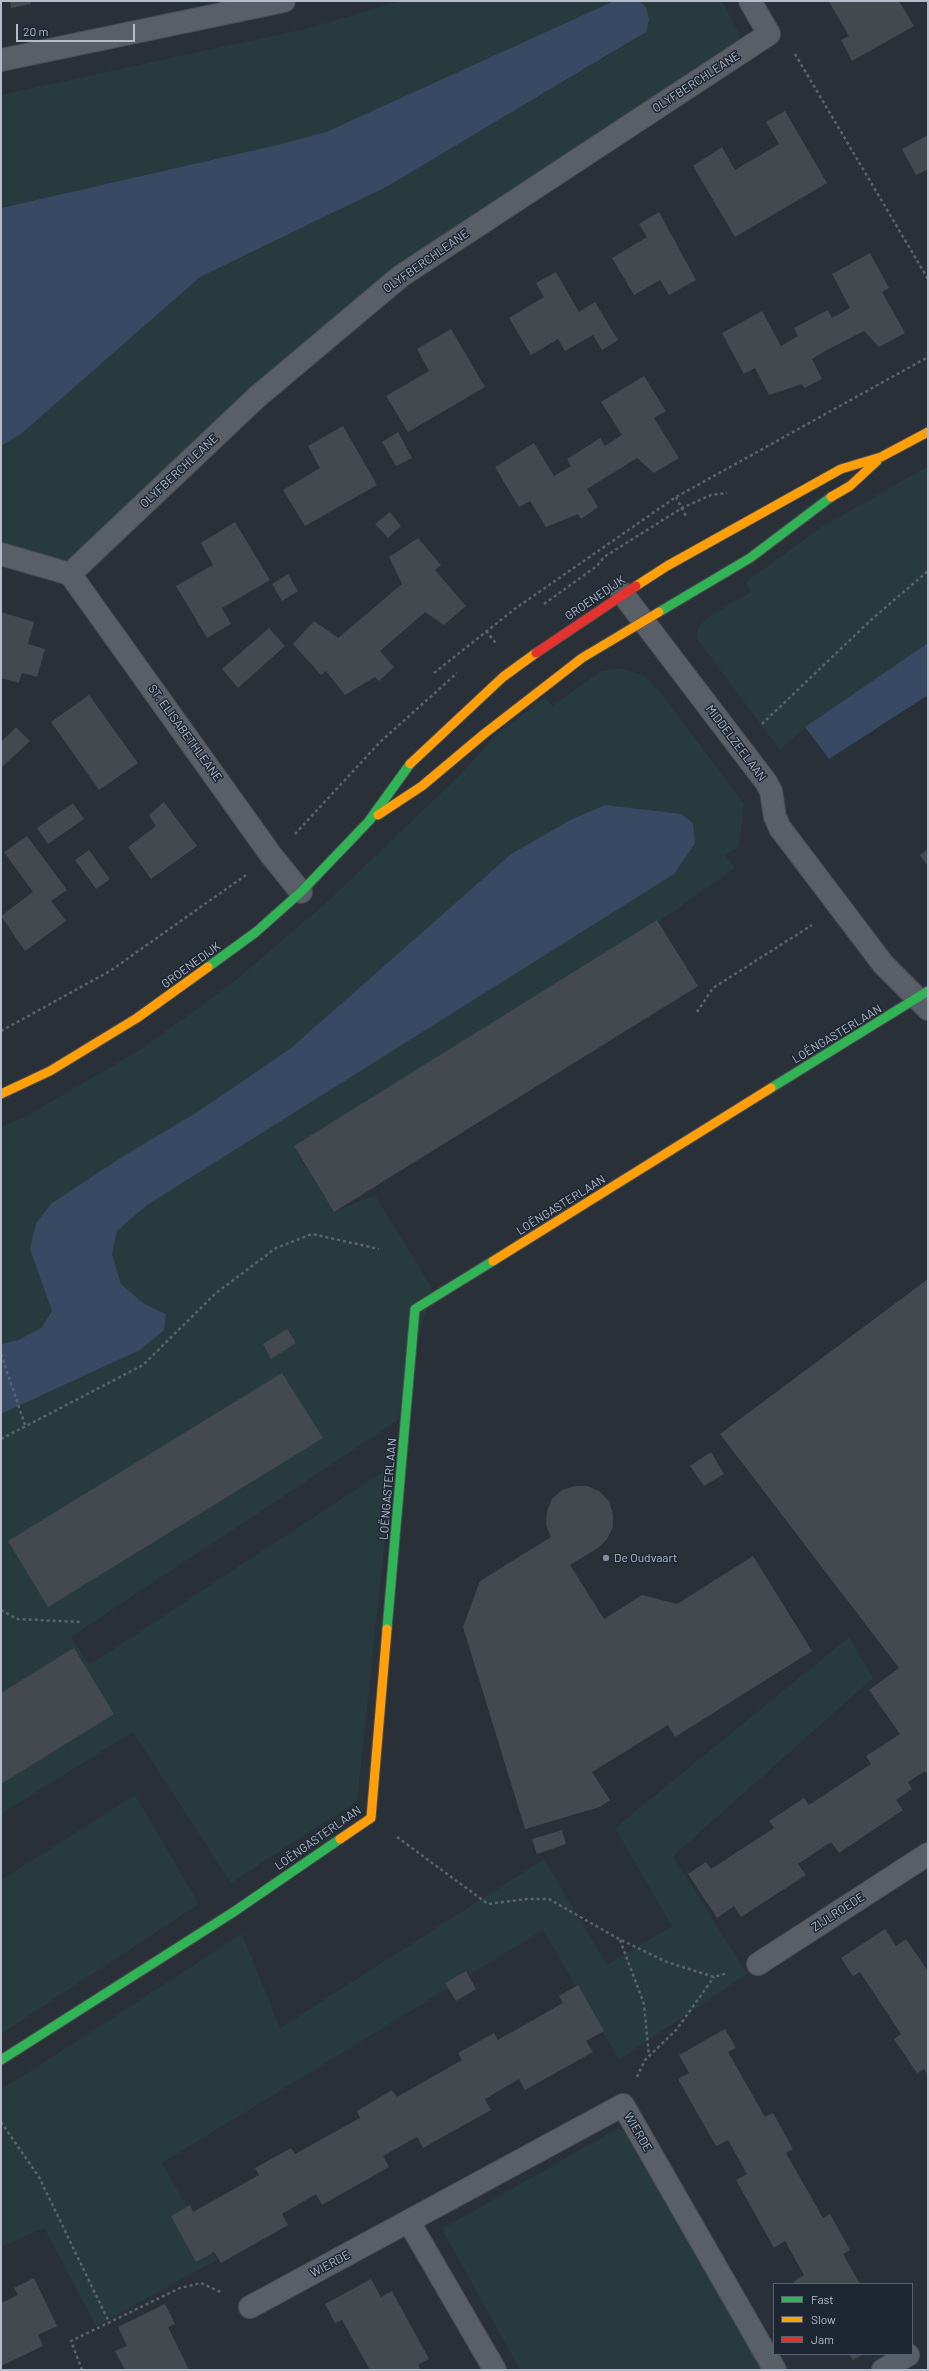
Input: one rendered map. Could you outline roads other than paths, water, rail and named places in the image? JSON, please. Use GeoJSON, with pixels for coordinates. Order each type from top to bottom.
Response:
{"type":"FeatureCollection","features":[{"type":"Feature","properties":{"kind":"main road","name":"GROENEDIJK"},"geometry":{"type":"LineString","coordinates":[[1,1094],[50,1071],[137,1018],[256,932],[301,892],[369,821],[405,769],[465,711],[516,668],[622,593],[840,469],[881,457],[928,432]]}},
{"type":"Feature","properties":{"kind":"main road","name":"GROENEDIJK"},"geometry":{"type":"LineString","coordinates":[[369,821],[422,786],[484,734],[582,658],[643,620],[750,558],[817,506],[850,486],[881,457]]}},
{"type":"Feature","properties":{"kind":"main road","name":"LOËNGASTERLAAN"},"geometry":{"type":"LineString","coordinates":[[1,2060],[232,1913],[371,1818],[415,1309],[925,1000]]}},
{"type":"Feature","properties":{"kind":"street"},"geometry":{"type":"LineString","coordinates":[[1,60],[284,1]]}},
{"type":"Feature","properties":{"kind":"street","name":"OLYFBERCHLEANE"},"geometry":{"type":"LineString","coordinates":[[70,574],[257,397],[401,276],[769,34],[750,1]]}},
{"type":"Feature","properties":{"kind":"street"},"geometry":{"type":"LineString","coordinates":[[1,554],[70,574]]}},
{"type":"Feature","properties":{"kind":"street","name":"ST. ELISABETHLEANE"},"geometry":{"type":"LineString","coordinates":[[70,574],[301,892]]}},
{"type":"Feature","properties":{"kind":"street","name":"MIDDELZEELAAN"},"geometry":{"type":"LineString","coordinates":[[622,593],[772,791],[775,817],[780,828],[883,964],[925,1000]]}},
{"type":"Feature","properties":{"kind":"street","name":"ZIJLROEDE"},"geometry":{"type":"LineString","coordinates":[[758,1964],[925,1863]]}},
{"type":"Feature","properties":{"kind":"street","name":"WIERDE"},"geometry":{"type":"LineString","coordinates":[[250,2306],[409,2222],[623,2105],[776,2370]]}},
{"type":"Feature","properties":{"kind":"street"},"geometry":{"type":"LineString","coordinates":[[409,2222],[495,2370]]}},
{"type":"Feature","properties":{"kind":"street"},"geometry":{"type":"LineString","coordinates":[[883,2370],[908,2356]]}},
{"type":"Feature","properties":{"kind":"water"},"geometry":{"type":"Polygon","coordinates":[[[614,1],[639,1],[646,7],[649,19],[646,32],[388,186],[200,277],[21,434],[1,446],[1,208],[277,145],[326,132],[614,1]]]}},
{"type":"Feature","properties":{"kind":"water"},"geometry":{"type":"Polygon","coordinates":[[[928,643],[928,695],[829,759],[805,727],[928,643]]]}},
{"type":"Feature","properties":{"kind":"water"},"geometry":{"type":"Polygon","coordinates":[[[605,805],[681,814],[693,823],[695,843],[674,874],[147,1205],[117,1231],[112,1254],[121,1284],[143,1303],[166,1314],[164,1330],[140,1350],[1,1414],[1,1344],[18,1340],[41,1328],[52,1311],[30,1249],[36,1223],[51,1204],[125,1155],[199,1111],[291,1048],[511,854],[574,818],[605,805]]]}},
{"type":"Feature","properties":{"kind":"place","name":"De Oudvaart"},"geometry":{"type":"Point","coordinates":[606,1558]}}]}
